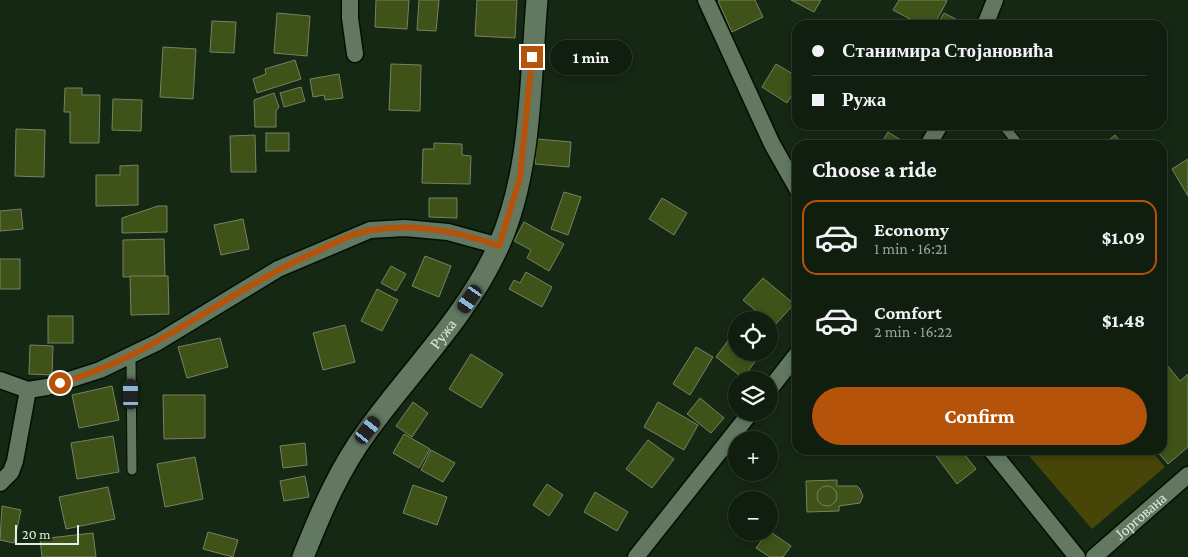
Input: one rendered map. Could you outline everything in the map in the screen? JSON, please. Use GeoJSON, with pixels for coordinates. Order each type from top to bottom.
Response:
{"type":"FeatureCollection","features":[{"type":"Feature","properties":{"kind":"street"},"geometry":{"type":"LineString","coordinates":[[350,0],[350,18],[355,54]]}},
{"type":"Feature","properties":{"kind":"street","name":"Ружа"},"geometry":{"type":"LineString","coordinates":[[302,557],[326,498],[343,468],[368,430],[459,314],[482,280],[499,246],[520,178],[537,0]]}},
{"type":"Feature","properties":{"kind":"street"},"geometry":{"type":"LineString","coordinates":[[706,0],[772,144],[792,179]]}},
{"type":"Feature","properties":{"kind":"street"},"geometry":{"type":"LineString","coordinates":[[988,20],[995,0]]}},
{"type":"Feature","properties":{"kind":"street"},"geometry":{"type":"LineString","coordinates":[[0,380],[28,390],[72,380],[131,356],[158,342],[278,269],[370,230],[405,228],[466,235],[499,246]]}},
{"type":"Feature","properties":{"kind":"street"},"geometry":{"type":"LineString","coordinates":[[778,379],[792,361]]}},
{"type":"Feature","properties":{"kind":"street"},"geometry":{"type":"LineString","coordinates":[[0,484],[11,472],[15,461],[28,390]]}},
{"type":"Feature","properties":{"kind":"street"},"geometry":{"type":"LineString","coordinates":[[636,557],[744,421]]}},
{"type":"Feature","properties":{"kind":"street"},"geometry":{"type":"LineString","coordinates":[[995,455],[1077,557]]}},
{"type":"Feature","properties":{"kind":"street","name":"Јоргована"},"geometry":{"type":"LineString","coordinates":[[1094,557],[1188,475]]}},
{"type":"Feature","properties":{"kind":"lane"},"geometry":{"type":"LineString","coordinates":[[1007,130],[1016,140]]}},
{"type":"Feature","properties":{"kind":"lane"},"geometry":{"type":"LineString","coordinates":[[131,356],[132,470]]}},
{"type":"Feature","properties":{"kind":"shaded area"},"geometry":{"type":"Polygon","coordinates":[[[1028,455],[1155,455],[1165,467],[1092,529],[1028,455]]]}},
{"type":"Feature","properties":{"kind":"building"},"geometry":{"type":"Polygon","coordinates":[[[376,0],[409,0],[407,29],[375,27],[376,0]]]}},
{"type":"Feature","properties":{"kind":"building"},"geometry":{"type":"Polygon","coordinates":[[[419,0],[439,0],[436,31],[417,30],[419,0]]]}},
{"type":"Feature","properties":{"kind":"building"},"geometry":{"type":"Polygon","coordinates":[[[477,0],[517,0],[515,38],[475,36],[477,0]]]}},
{"type":"Feature","properties":{"kind":"building"},"geometry":{"type":"Polygon","coordinates":[[[755,0],[763,17],[732,32],[718,1],[755,0]]]}},
{"type":"Feature","properties":{"kind":"building"},"geometry":{"type":"Polygon","coordinates":[[[791,0],[821,0],[814,12],[791,0]]]}},
{"type":"Feature","properties":{"kind":"building"},"geometry":{"type":"Polygon","coordinates":[[[899,0],[947,1],[937,20],[912,20],[893,10],[899,0]]]}},
{"type":"Feature","properties":{"kind":"building"},"geometry":{"type":"Polygon","coordinates":[[[277,13],[310,16],[307,56],[274,53],[277,13]]]}},
{"type":"Feature","properties":{"kind":"building"},"geometry":{"type":"Polygon","coordinates":[[[944,13],[957,20],[940,20],[944,13]]]}},
{"type":"Feature","properties":{"kind":"building"},"geometry":{"type":"Polygon","coordinates":[[[212,21],[236,22],[234,53],[210,52],[212,21]]]}},
{"type":"Feature","properties":{"kind":"building"},"geometry":{"type":"Polygon","coordinates":[[[163,47],[196,49],[193,99],[160,97],[163,47]]]}},
{"type":"Feature","properties":{"kind":"building"},"geometry":{"type":"Polygon","coordinates":[[[295,60],[301,79],[257,93],[253,79],[266,74],[265,69],[295,60]]]}},
{"type":"Feature","properties":{"kind":"building"},"geometry":{"type":"Polygon","coordinates":[[[391,64],[421,65],[420,111],[389,110],[391,64]]]}},
{"type":"Feature","properties":{"kind":"building"},"geometry":{"type":"Polygon","coordinates":[[[776,64],[792,73],[792,95],[787,103],[762,87],[776,64]]]}},
{"type":"Feature","properties":{"kind":"building"},"geometry":{"type":"Polygon","coordinates":[[[339,74],[343,98],[325,100],[324,95],[313,97],[310,79],[339,74]]]}},
{"type":"Feature","properties":{"kind":"building"},"geometry":{"type":"Polygon","coordinates":[[[301,87],[305,101],[284,107],[280,93],[301,87]]]}},
{"type":"Feature","properties":{"kind":"building"},"geometry":{"type":"Polygon","coordinates":[[[65,88],[82,88],[82,95],[100,95],[99,143],[70,143],[70,112],[64,112],[65,88]]]}},
{"type":"Feature","properties":{"kind":"building"},"geometry":{"type":"Polygon","coordinates":[[[274,93],[279,107],[276,111],[276,127],[255,127],[254,100],[274,93]]]}},
{"type":"Feature","properties":{"kind":"building"},"geometry":{"type":"Polygon","coordinates":[[[113,99],[142,100],[141,131],[112,130],[113,99]]]}},
{"type":"Feature","properties":{"kind":"building"},"geometry":{"type":"Polygon","coordinates":[[[16,129],[45,130],[44,177],[15,176],[16,129]]]}},
{"type":"Feature","properties":{"kind":"building"},"geometry":{"type":"Polygon","coordinates":[[[888,132],[901,140],[883,140],[888,132]]]}},
{"type":"Feature","properties":{"kind":"building"},"geometry":{"type":"Polygon","coordinates":[[[266,133],[289,133],[289,151],[266,151],[266,133]]]}},
{"type":"Feature","properties":{"kind":"building"},"geometry":{"type":"Polygon","coordinates":[[[255,135],[256,172],[231,172],[230,136],[255,135]]]}},
{"type":"Feature","properties":{"kind":"building"},"geometry":{"type":"Polygon","coordinates":[[[1115,135],[1119,140],[1109,140],[1115,135]]]}},
{"type":"Feature","properties":{"kind":"building"},"geometry":{"type":"Polygon","coordinates":[[[537,139],[571,142],[569,167],[535,164],[537,139]]]}},
{"type":"Feature","properties":{"kind":"building"},"geometry":{"type":"Polygon","coordinates":[[[434,143],[462,144],[462,155],[471,156],[470,184],[422,183],[423,149],[434,149],[434,143]]]}},
{"type":"Feature","properties":{"kind":"building"},"geometry":{"type":"Polygon","coordinates":[[[1188,159],[1188,196],[1172,169],[1188,159]]]}},
{"type":"Feature","properties":{"kind":"building"},"geometry":{"type":"Polygon","coordinates":[[[138,165],[138,205],[96,206],[96,175],[120,175],[120,166],[138,165]]]}},
{"type":"Feature","properties":{"kind":"building"},"geometry":{"type":"Polygon","coordinates":[[[564,192],[581,197],[568,235],[551,229],[564,192]]]}},
{"type":"Feature","properties":{"kind":"building"},"geometry":{"type":"Polygon","coordinates":[[[429,198],[457,198],[457,218],[429,217],[429,198]]]}},
{"type":"Feature","properties":{"kind":"building"},"geometry":{"type":"Polygon","coordinates":[[[662,198],[687,213],[674,235],[649,219],[662,198]]]}},
{"type":"Feature","properties":{"kind":"building"},"geometry":{"type":"Polygon","coordinates":[[[158,206],[167,206],[167,232],[122,233],[122,218],[158,206]]]}},
{"type":"Feature","properties":{"kind":"building"},"geometry":{"type":"Polygon","coordinates":[[[21,209],[23,229],[0,231],[0,211],[21,209]]]}},
{"type":"Feature","properties":{"kind":"building"},"geometry":{"type":"Polygon","coordinates":[[[243,219],[249,249],[221,255],[214,225],[243,219]]]}},
{"type":"Feature","properties":{"kind":"building"},"geometry":{"type":"Polygon","coordinates":[[[524,222],[564,244],[549,271],[527,258],[531,250],[514,241],[524,222]]]}},
{"type":"Feature","properties":{"kind":"building"},"geometry":{"type":"Polygon","coordinates":[[[164,239],[165,276],[123,277],[123,240],[164,239]]]}},
{"type":"Feature","properties":{"kind":"building"},"geometry":{"type":"Polygon","coordinates":[[[425,256],[451,266],[439,297],[412,286],[425,256]]]}},
{"type":"Feature","properties":{"kind":"building"},"geometry":{"type":"Polygon","coordinates":[[[0,259],[20,259],[20,289],[0,289],[0,259]]]}},
{"type":"Feature","properties":{"kind":"building"},"geometry":{"type":"Polygon","coordinates":[[[391,266],[406,274],[396,291],[381,283],[391,266]]]}},
{"type":"Feature","properties":{"kind":"building"},"geometry":{"type":"Polygon","coordinates":[[[526,272],[552,287],[542,307],[509,289],[514,280],[520,283],[526,272]]]}},
{"type":"Feature","properties":{"kind":"building"},"geometry":{"type":"Polygon","coordinates":[[[130,276],[168,276],[169,314],[131,315],[130,276]]]}},
{"type":"Feature","properties":{"kind":"building"},"geometry":{"type":"Polygon","coordinates":[[[763,278],[792,302],[792,306],[778,322],[778,311],[756,311],[743,300],[763,278]]]}},
{"type":"Feature","properties":{"kind":"building"},"geometry":{"type":"Polygon","coordinates":[[[377,289],[398,300],[382,331],[361,321],[377,289]]]}},
{"type":"Feature","properties":{"kind":"building"},"geometry":{"type":"Polygon","coordinates":[[[48,316],[73,316],[73,343],[48,343],[48,316]]]}},
{"type":"Feature","properties":{"kind":"building"},"geometry":{"type":"Polygon","coordinates":[[[345,325],[355,362],[323,370],[313,333],[345,325]]]}},
{"type":"Feature","properties":{"kind":"building"},"geometry":{"type":"Polygon","coordinates":[[[220,338],[228,367],[187,378],[178,347],[220,338]]]}},
{"type":"Feature","properties":{"kind":"building"},"geometry":{"type":"Polygon","coordinates":[[[728,341],[728,361],[755,361],[748,371],[734,371],[716,357],[728,341]]]}},
{"type":"Feature","properties":{"kind":"building"},"geometry":{"type":"Polygon","coordinates":[[[30,345],[53,346],[52,375],[29,374],[30,345]]]}},
{"type":"Feature","properties":{"kind":"building"},"geometry":{"type":"Polygon","coordinates":[[[696,347],[713,357],[690,395],[673,384],[696,347]]]}},
{"type":"Feature","properties":{"kind":"building"},"geometry":{"type":"Polygon","coordinates":[[[471,354],[503,374],[481,408],[449,389],[471,354]]]}},
{"type":"Feature","properties":{"kind":"building"},"geometry":{"type":"Polygon","coordinates":[[[1167,365],[1180,381],[1188,374],[1188,447],[1168,464],[1160,455],[1167,455],[1167,365]]]}},
{"type":"Feature","properties":{"kind":"building"},"geometry":{"type":"Polygon","coordinates":[[[112,386],[119,420],[79,428],[72,395],[112,386]]]}},
{"type":"Feature","properties":{"kind":"building"},"geometry":{"type":"Polygon","coordinates":[[[163,395],[205,395],[205,438],[164,439],[163,395]]]}},
{"type":"Feature","properties":{"kind":"building"},"geometry":{"type":"Polygon","coordinates":[[[700,398],[724,418],[711,433],[687,414],[700,398]]]}},
{"type":"Feature","properties":{"kind":"building"},"geometry":{"type":"Polygon","coordinates":[[[413,402],[428,413],[412,437],[396,426],[413,402]]]}},
{"type":"Feature","properties":{"kind":"building"},"geometry":{"type":"Polygon","coordinates":[[[658,402],[698,425],[684,450],[644,427],[658,402]]]}},
{"type":"Feature","properties":{"kind":"building"},"geometry":{"type":"Polygon","coordinates":[[[404,434],[430,449],[419,468],[393,453],[404,434]]]}},
{"type":"Feature","properties":{"kind":"building"},"geometry":{"type":"Polygon","coordinates":[[[113,436],[119,472],[77,479],[71,443],[113,436]]]}},
{"type":"Feature","properties":{"kind":"building"},"geometry":{"type":"Polygon","coordinates":[[[648,440],[674,459],[652,488],[626,469],[648,440]]]}},
{"type":"Feature","properties":{"kind":"building"},"geometry":{"type":"Polygon","coordinates":[[[305,443],[307,465],[283,468],[280,446],[305,443]]]}},
{"type":"Feature","properties":{"kind":"building"},"geometry":{"type":"Polygon","coordinates":[[[431,450],[455,463],[443,482],[421,470],[431,450]]]}},
{"type":"Feature","properties":{"kind":"building"},"geometry":{"type":"Polygon","coordinates":[[[935,455],[965,455],[976,469],[957,484],[935,455]]]}},
{"type":"Feature","properties":{"kind":"building"},"geometry":{"type":"Polygon","coordinates":[[[195,457],[203,499],[165,507],[157,464],[195,457]]]}},
{"type":"Feature","properties":{"kind":"building"},"geometry":{"type":"Polygon","coordinates":[[[305,476],[309,497],[284,501],[280,481],[305,476]]]}},
{"type":"Feature","properties":{"kind":"building"},"geometry":{"type":"Polygon","coordinates":[[[837,480],[837,486],[857,486],[860,489],[863,496],[860,503],[839,506],[839,511],[807,512],[806,481],[837,480]]]}},
{"type":"Feature","properties":{"kind":"building"},"geometry":{"type":"Polygon","coordinates":[[[547,484],[563,495],[549,516],[533,505],[547,484]]]}},
{"type":"Feature","properties":{"kind":"building"},"geometry":{"type":"Polygon","coordinates":[[[413,485],[447,497],[437,525],[403,513],[413,485]]]}},
{"type":"Feature","properties":{"kind":"building"},"geometry":{"type":"Polygon","coordinates":[[[827,486],[834,489],[837,496],[834,503],[827,506],[820,503],[817,496],[820,489],[827,486]]]}},
{"type":"Feature","properties":{"kind":"building"},"geometry":{"type":"Polygon","coordinates":[[[108,487],[115,519],[66,529],[59,497],[108,487]]]}},
{"type":"Feature","properties":{"kind":"building"},"geometry":{"type":"Polygon","coordinates":[[[595,492],[628,512],[617,531],[584,512],[595,492]]]}},
{"type":"Feature","properties":{"kind":"building"},"geometry":{"type":"Polygon","coordinates":[[[2,506],[21,510],[14,543],[0,540],[2,506]]]}},
{"type":"Feature","properties":{"kind":"building"},"geometry":{"type":"Polygon","coordinates":[[[208,532],[238,540],[233,557],[203,549],[208,532]]]}},
{"type":"Feature","properties":{"kind":"building"},"geometry":{"type":"Polygon","coordinates":[[[93,533],[96,557],[42,557],[40,539],[93,533]]]}},
{"type":"Feature","properties":{"kind":"building"},"geometry":{"type":"Polygon","coordinates":[[[778,537],[791,546],[783,557],[770,557],[756,548],[761,541],[778,541],[778,537]]]}},
{"type":"Feature","properties":{"kind":"route"},"geometry":{"type":"LineString","coordinates":[[60,383],[100,370],[131,356],[158,342],[278,269],[334,243],[370,230],[405,228],[466,235],[499,246],[514,206],[520,178],[524,153],[532,57]]}}]}
